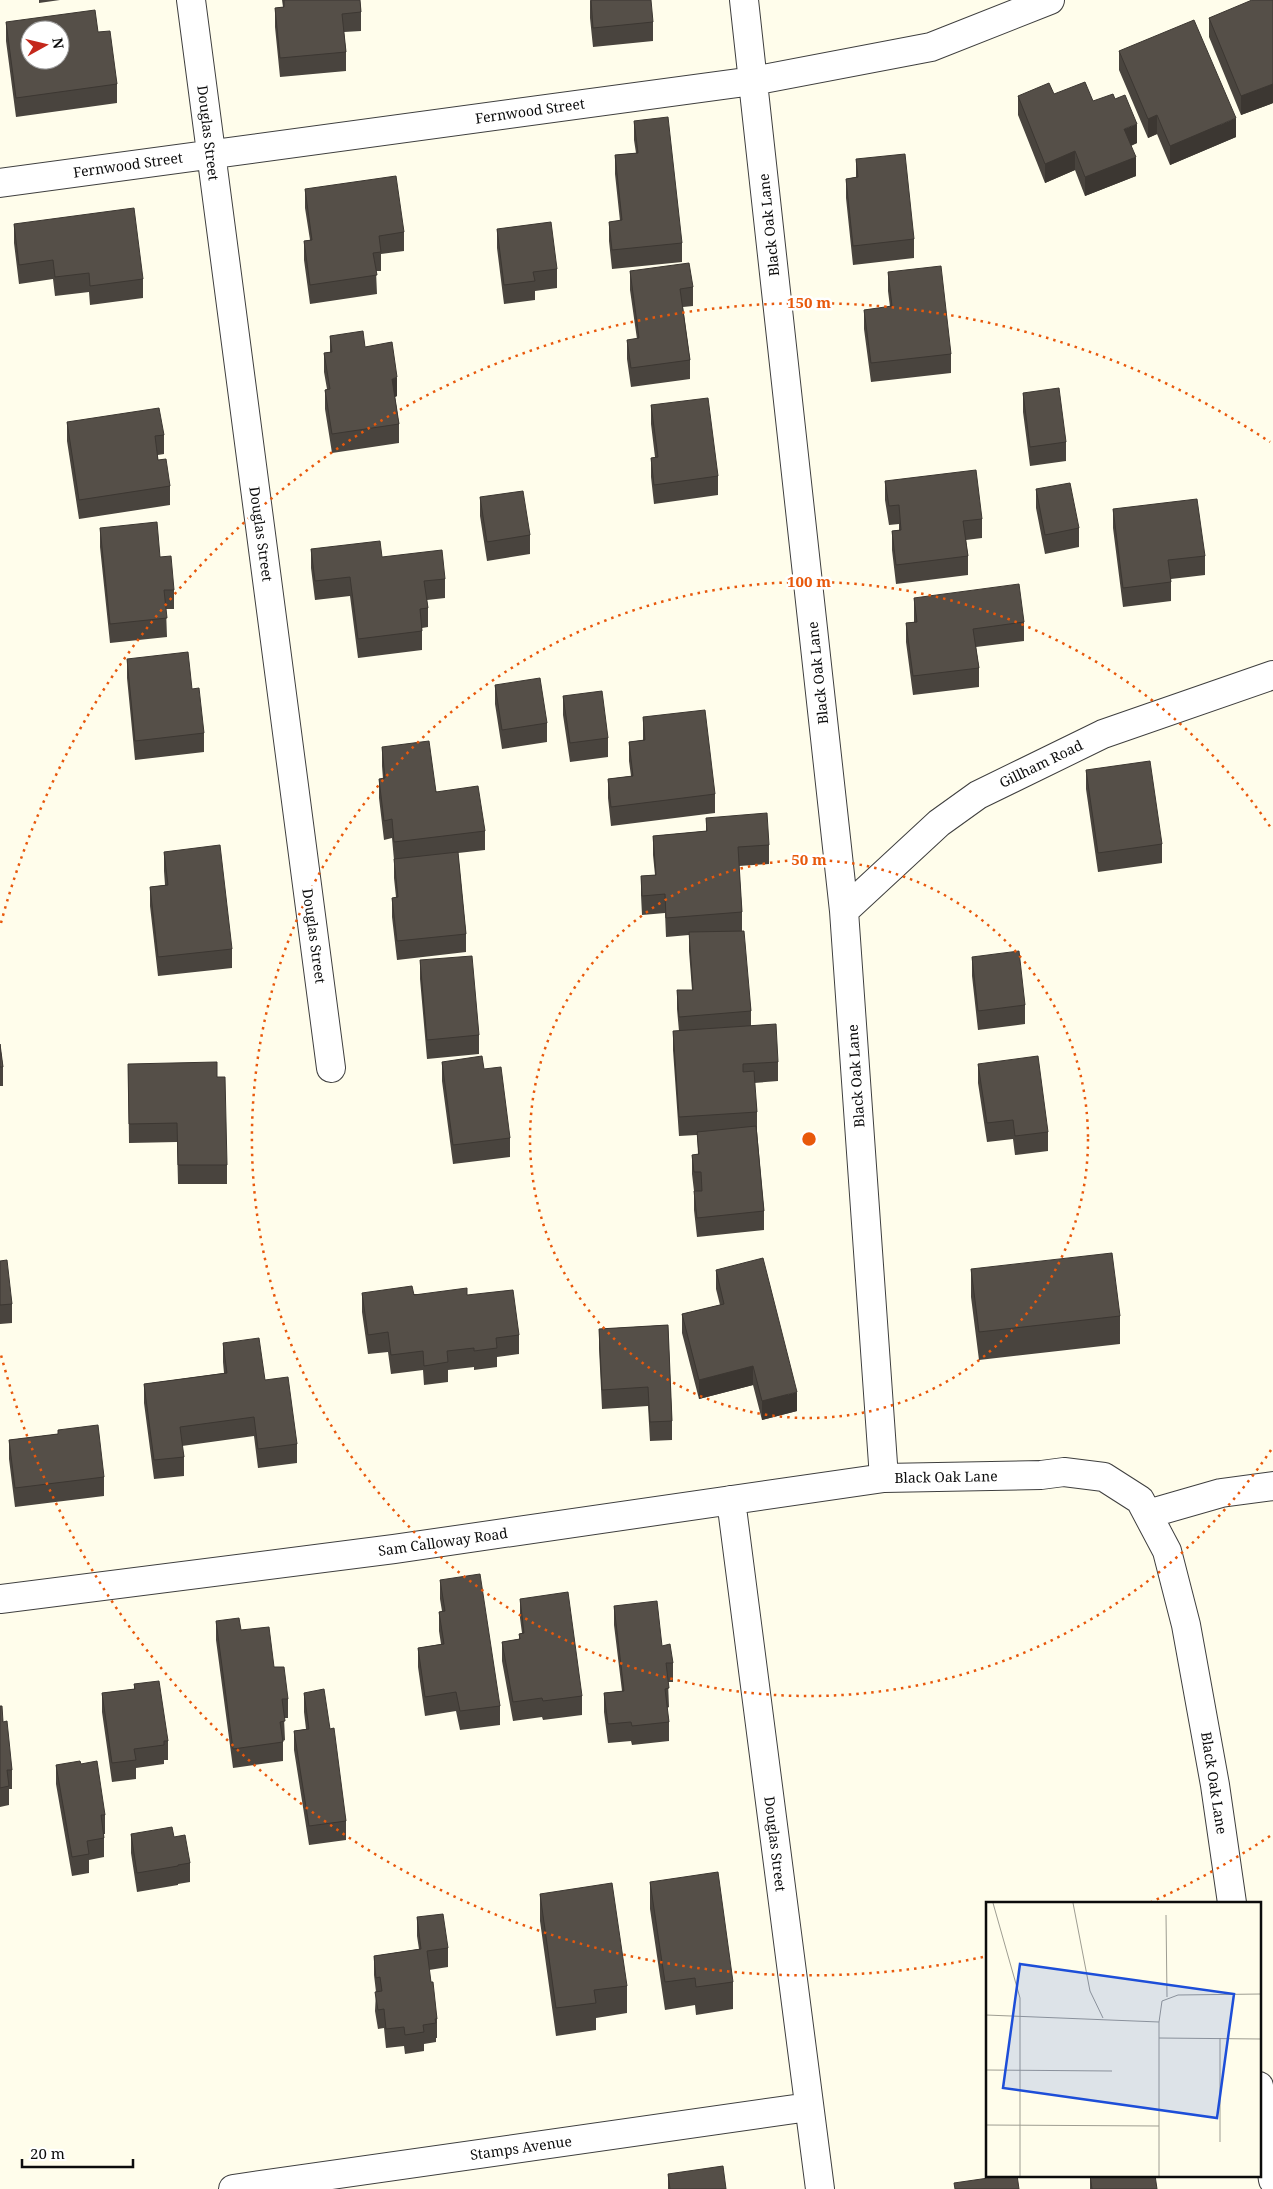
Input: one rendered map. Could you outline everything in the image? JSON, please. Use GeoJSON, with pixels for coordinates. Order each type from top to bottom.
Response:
{"type":"FeatureCollection","features":[{"type":"Feature","properties":{"kind":"street","name":"Douglas Street"},"geometry":{"type":"LineString","coordinates":[[190,0],[331,1068]]}},
{"type":"Feature","properties":{"kind":"street","name":"Black Oak Lane"},"geometry":{"type":"LineString","coordinates":[[744,0],[844,911],[884,1478],[1041,1475],[1064,1472],[1104,1478],[1140,1500],[1166,1551],[1186,1625],[1215,1785],[1232,1902]]}},
{"type":"Feature","properties":{"kind":"street","name":"Fernwood Street"},"geometry":{"type":"LineString","coordinates":[[0,183],[753,81],[932,47],[1050,0]]}},
{"type":"Feature","properties":{"kind":"street","name":"Gillham Road"},"geometry":{"type":"LineString","coordinates":[[844,911],[939,823],[978,795],[1104,734],[1273,675]]}},
{"type":"Feature","properties":{"kind":"street","name":"Sam Calloway Road"},"geometry":{"type":"LineString","coordinates":[[0,1599],[394,1549],[884,1478]]}},
{"type":"Feature","properties":{"kind":"street"},"geometry":{"type":"LineString","coordinates":[[1148,1514],[1221,1493],[1273,1486]]}},
{"type":"Feature","properties":{"kind":"street","name":"Douglas Street"},"geometry":{"type":"LineString","coordinates":[[731,1500],[820,2189]]}},
{"type":"Feature","properties":{"kind":"street"},"geometry":{"type":"LineString","coordinates":[[1260,2093],[1273,2180]]}},
{"type":"Feature","properties":{"kind":"street","name":"Stamps Avenue"},"geometry":{"type":"LineString","coordinates":[[233,2189],[809,2107]]}},
{"type":"Feature","properties":{"kind":"building"},"geometry":{"type":"Polygon","coordinates":[[[284,0],[360,0],[361,12],[342,14],[346,52],[280,58],[275,8],[284,7],[284,0]]]}},
{"type":"Feature","properties":{"kind":"building"},"geometry":{"type":"Polygon","coordinates":[[[591,0],[651,0],[653,22],[593,28],[591,0]]]}},
{"type":"Feature","properties":{"kind":"building"},"geometry":{"type":"Polygon","coordinates":[[[1252,0],[1273,0],[1273,84],[1241,96],[1209,18],[1252,0]]]}},
{"type":"Feature","properties":{"kind":"building"},"geometry":{"type":"Polygon","coordinates":[[[95,10],[98,32],[110,31],[117,84],[16,98],[6,22],[20,20],[20,70],[70,70],[70,20],[21,20],[95,10]]]}},
{"type":"Feature","properties":{"kind":"building"},"geometry":{"type":"Polygon","coordinates":[[[1194,20],[1236,118],[1170,146],[1157,115],[1148,119],[1119,51],[1194,20]]]}},
{"type":"Feature","properties":{"kind":"building"},"geometry":{"type":"Polygon","coordinates":[[[1085,82],[1093,101],[1113,94],[1115,99],[1125,95],[1137,124],[1124,129],[1136,157],[1085,177],[1075,151],[1045,164],[1018,96],[1049,83],[1054,94],[1085,82]]]}},
{"type":"Feature","properties":{"kind":"building"},"geometry":{"type":"Polygon","coordinates":[[[668,117],[682,243],[612,250],[609,222],[622,220],[615,155],[638,153],[634,121],[668,117]]]}},
{"type":"Feature","properties":{"kind":"building"},"geometry":{"type":"Polygon","coordinates":[[[905,154],[914,239],[853,246],[846,179],[858,177],[856,159],[905,154]]]}},
{"type":"Feature","properties":{"kind":"building"},"geometry":{"type":"Polygon","coordinates":[[[396,176],[404,232],[379,236],[381,252],[373,253],[377,275],[310,285],[304,241],[312,240],[305,189],[396,176]]]}},
{"type":"Feature","properties":{"kind":"building"},"geometry":{"type":"Polygon","coordinates":[[[134,208],[143,279],[90,286],[89,273],[55,277],[53,260],[19,265],[14,224],[134,208]]]}},
{"type":"Feature","properties":{"kind":"building"},"geometry":{"type":"Polygon","coordinates":[[[551,222],[557,269],[533,272],[535,281],[504,285],[497,229],[551,222]]]}},
{"type":"Feature","properties":{"kind":"building"},"geometry":{"type":"Polygon","coordinates":[[[689,263],[693,287],[680,289],[690,360],[631,368],[627,340],[639,338],[630,271],[689,263]]]}},
{"type":"Feature","properties":{"kind":"building"},"geometry":{"type":"Polygon","coordinates":[[[941,266],[951,354],[871,363],[864,310],[892,306],[888,272],[941,266]]]}},
{"type":"Feature","properties":{"kind":"building"},"geometry":{"type":"Polygon","coordinates":[[[363,331],[365,347],[392,342],[397,377],[392,379],[399,424],[332,434],[325,390],[330,389],[324,353],[332,352],[330,336],[363,331]]]}},
{"type":"Feature","properties":{"kind":"building"},"geometry":{"type":"Polygon","coordinates":[[[1059,388],[1066,442],[1030,447],[1023,393],[1059,388]]]}},
{"type":"Feature","properties":{"kind":"building"},"geometry":{"type":"Polygon","coordinates":[[[708,398],[718,476],[654,485],[651,458],[658,457],[651,405],[708,398]]]}},
{"type":"Feature","properties":{"kind":"building"},"geometry":{"type":"Polygon","coordinates":[[[159,408],[164,435],[155,436],[158,460],[166,459],[170,486],[79,500],[67,422],[159,408]]]}},
{"type":"Feature","properties":{"kind":"building"},"geometry":{"type":"Polygon","coordinates":[[[976,470],[982,519],[963,521],[968,556],[896,565],[892,531],[901,530],[899,505],[889,506],[885,481],[976,470]]]}},
{"type":"Feature","properties":{"kind":"building"},"geometry":{"type":"Polygon","coordinates":[[[1070,483],[1079,528],[1045,535],[1036,489],[1070,483]]]}},
{"type":"Feature","properties":{"kind":"building"},"geometry":{"type":"Polygon","coordinates":[[[523,491],[530,535],[487,542],[480,497],[523,491]]]}},
{"type":"Feature","properties":{"kind":"building"},"geometry":{"type":"Polygon","coordinates":[[[1197,499],[1205,556],[1168,560],[1171,582],[1123,588],[1113,509],[1197,499]]]}},
{"type":"Feature","properties":{"kind":"building"},"geometry":{"type":"Polygon","coordinates":[[[157,522],[160,557],[171,556],[174,590],[164,590],[167,618],[110,624],[100,528],[157,522]]]}},
{"type":"Feature","properties":{"kind":"building"},"geometry":{"type":"Polygon","coordinates":[[[380,541],[382,557],[442,550],[445,579],[424,581],[428,608],[420,609],[422,631],[358,639],[350,577],[315,581],[311,549],[380,541]]]}},
{"type":"Feature","properties":{"kind":"building"},"geometry":{"type":"Polygon","coordinates":[[[1019,584],[1024,622],[973,629],[979,668],[913,676],[906,623],[917,622],[914,598],[1019,584]]]}},
{"type":"Feature","properties":{"kind":"building"},"geometry":{"type":"Polygon","coordinates":[[[188,652],[192,689],[199,688],[204,733],[135,741],[127,659],[188,652]]]}},
{"type":"Feature","properties":{"kind":"building"},"geometry":{"type":"Polygon","coordinates":[[[540,678],[547,723],[502,730],[495,685],[540,678]]]}},
{"type":"Feature","properties":{"kind":"building"},"geometry":{"type":"Polygon","coordinates":[[[602,691],[608,738],[570,743],[563,696],[602,691]]]}},
{"type":"Feature","properties":{"kind":"building"},"geometry":{"type":"Polygon","coordinates":[[[705,710],[715,794],[611,807],[608,779],[633,776],[629,742],[645,740],[643,717],[705,710]]]}},
{"type":"Feature","properties":{"kind":"building"},"geometry":{"type":"Polygon","coordinates":[[[429,741],[436,792],[478,786],[485,831],[394,842],[392,819],[384,821],[379,779],[385,778],[382,747],[429,741]]]}},
{"type":"Feature","properties":{"kind":"building"},"geometry":{"type":"Polygon","coordinates":[[[1150,761],[1162,844],[1098,853],[1086,770],[1150,761]]]}},
{"type":"Feature","properties":{"kind":"building"},"geometry":{"type":"Polygon","coordinates":[[[767,813],[769,845],[738,847],[742,912],[666,918],[665,894],[642,896],[641,876],[656,875],[653,836],[707,831],[706,818],[767,813]]]}},
{"type":"Feature","properties":{"kind":"building"},"geometry":{"type":"Polygon","coordinates":[[[220,845],[232,949],[158,957],[150,887],[168,885],[164,852],[220,845]]]}},
{"type":"Feature","properties":{"kind":"building"},"geometry":{"type":"Polygon","coordinates":[[[458,852],[466,934],[397,941],[392,898],[398,897],[394,859],[458,852]]]}},
{"type":"Feature","properties":{"kind":"building"},"geometry":{"type":"Polygon","coordinates":[[[744,931],[751,1011],[679,1017],[677,990],[693,990],[689,932],[744,931]]]}},
{"type":"Feature","properties":{"kind":"building"},"geometry":{"type":"Polygon","coordinates":[[[1019,951],[1025,1005],[978,1011],[972,957],[1019,951]]]}},
{"type":"Feature","properties":{"kind":"building"},"geometry":{"type":"Polygon","coordinates":[[[472,956],[479,1035],[427,1040],[420,960],[472,956]]]}},
{"type":"Feature","properties":{"kind":"building"},"geometry":{"type":"Polygon","coordinates":[[[776,1024],[778,1062],[743,1064],[743,1072],[754,1071],[757,1112],[679,1117],[673,1031],[776,1024]]]}},
{"type":"Feature","properties":{"kind":"building"},"geometry":{"type":"Polygon","coordinates":[[[0,1044],[3,1067],[0,1067],[0,1044]]]}},
{"type":"Feature","properties":{"kind":"building"},"geometry":{"type":"Polygon","coordinates":[[[482,1056],[484,1069],[501,1067],[510,1138],[453,1145],[442,1062],[482,1056]]]}},
{"type":"Feature","properties":{"kind":"building"},"geometry":{"type":"Polygon","coordinates":[[[1038,1056],[1048,1132],[1015,1136],[1013,1120],[987,1123],[978,1064],[1038,1056]]]}},
{"type":"Feature","properties":{"kind":"building"},"geometry":{"type":"Polygon","coordinates":[[[217,1062],[217,1077],[225,1077],[227,1165],[178,1165],[177,1123],[129,1124],[128,1064],[217,1062]]]}},
{"type":"Feature","properties":{"kind":"building"},"geometry":{"type":"Polygon","coordinates":[[[756,1126],[764,1211],[697,1218],[694,1191],[702,1191],[701,1172],[694,1172],[692,1155],[699,1154],[697,1132],[756,1126]]]}},
{"type":"Feature","properties":{"kind":"building"},"geometry":{"type":"Polygon","coordinates":[[[1112,1253],[1120,1316],[979,1332],[971,1269],[1112,1253]]]}},
{"type":"Feature","properties":{"kind":"building"},"geometry":{"type":"Polygon","coordinates":[[[763,1258],[797,1392],[762,1401],[753,1366],[699,1380],[682,1314],[724,1304],[716,1270],[763,1258]]]}},
{"type":"Feature","properties":{"kind":"building"},"geometry":{"type":"Polygon","coordinates":[[[7,1260],[12,1304],[0,1305],[0,1261],[7,1260]]]}},
{"type":"Feature","properties":{"kind":"building"},"geometry":{"type":"Polygon","coordinates":[[[412,1286],[414,1295],[467,1288],[467,1295],[513,1290],[519,1335],[496,1338],[497,1348],[474,1351],[474,1348],[447,1351],[448,1362],[424,1366],[423,1351],[391,1355],[388,1332],[368,1335],[362,1293],[412,1286]]]}},
{"type":"Feature","properties":{"kind":"building"},"geometry":{"type":"Polygon","coordinates":[[[668,1325],[672,1421],[650,1422],[648,1387],[602,1390],[599,1329],[668,1325]]]}},
{"type":"Feature","properties":{"kind":"building"},"geometry":{"type":"Polygon","coordinates":[[[259,1338],[265,1380],[288,1377],[297,1444],[258,1449],[254,1417],[180,1427],[184,1457],[154,1460],[144,1384],[227,1373],[223,1343],[259,1338]]]}},
{"type":"Feature","properties":{"kind":"building"},"geometry":{"type":"Polygon","coordinates":[[[98,1425],[104,1477],[15,1488],[9,1440],[58,1434],[58,1430],[98,1425]]]}},
{"type":"Feature","properties":{"kind":"building"},"geometry":{"type":"Polygon","coordinates":[[[480,1574],[500,1706],[460,1711],[456,1692],[425,1697],[418,1648],[444,1644],[439,1612],[445,1611],[440,1580],[480,1574]]]}},
{"type":"Feature","properties":{"kind":"building"},"geometry":{"type":"Polygon","coordinates":[[[568,1592],[582,1696],[543,1701],[542,1698],[513,1702],[502,1642],[520,1639],[519,1634],[524,1633],[520,1599],[568,1592]]]}},
{"type":"Feature","properties":{"kind":"building"},"geometry":{"type":"Polygon","coordinates":[[[657,1601],[662,1646],[670,1644],[673,1663],[666,1663],[669,1688],[665,1689],[669,1722],[632,1726],[631,1722],[608,1724],[604,1693],[624,1691],[614,1606],[657,1601]]]}},
{"type":"Feature","properties":{"kind":"building"},"geometry":{"type":"Polygon","coordinates":[[[239,1618],[241,1630],[269,1627],[274,1667],[284,1667],[288,1699],[282,1699],[285,1721],[280,1722],[283,1742],[233,1749],[216,1621],[239,1618]]]}},
{"type":"Feature","properties":{"kind":"building"},"geometry":{"type":"Polygon","coordinates":[[[159,1681],[168,1741],[164,1741],[164,1745],[134,1749],[136,1760],[112,1763],[102,1693],[135,1689],[134,1684],[159,1681]]]}},
{"type":"Feature","properties":{"kind":"building"},"geometry":{"type":"Polygon","coordinates":[[[324,1689],[330,1729],[334,1728],[346,1821],[309,1826],[294,1731],[309,1729],[304,1693],[324,1689]]]}},
{"type":"Feature","properties":{"kind":"building"},"geometry":{"type":"Polygon","coordinates":[[[0,1706],[2,1706],[3,1722],[7,1721],[12,1770],[7,1770],[9,1786],[0,1788],[0,1706]]]}},
{"type":"Feature","properties":{"kind":"building"},"geometry":{"type":"Polygon","coordinates":[[[80,1761],[81,1764],[97,1761],[105,1815],[101,1815],[104,1838],[87,1841],[89,1854],[72,1857],[56,1765],[80,1761]]]}},
{"type":"Feature","properties":{"kind":"building"},"geometry":{"type":"Polygon","coordinates":[[[172,1827],[174,1837],[185,1835],[190,1863],[137,1873],[131,1834],[172,1827]]]}},
{"type":"Feature","properties":{"kind":"building"},"geometry":{"type":"Polygon","coordinates":[[[718,1872],[733,1982],[696,1987],[695,1978],[665,1982],[650,1882],[718,1872]]]}},
{"type":"Feature","properties":{"kind":"building"},"geometry":{"type":"Polygon","coordinates":[[[612,1883],[627,1986],[594,1990],[596,2003],[556,2008],[540,1894],[612,1883]]]}},
{"type":"Feature","properties":{"kind":"building"},"geometry":{"type":"Polygon","coordinates":[[[443,1914],[448,1948],[427,1951],[431,1982],[433,1982],[436,2023],[423,2025],[424,2032],[405,2035],[404,2027],[386,2029],[384,2009],[378,2010],[375,1992],[382,1991],[380,1977],[376,1978],[374,1956],[421,1949],[417,1917],[443,1914]]]}},
{"type":"Feature","properties":{"kind":"building"},"geometry":{"type":"Polygon","coordinates":[[[723,2166],[726,2189],[670,2189],[668,2174],[723,2166]]]}},
{"type":"Feature","properties":{"kind":"building"},"geometry":{"type":"Polygon","coordinates":[[[1002,2176],[1017,2176],[1019,2189],[955,2189],[954,2183],[1002,2176]]]}},
{"type":"Feature","properties":{"kind":"building"},"geometry":{"type":"Polygon","coordinates":[[[1090,2176],[1155,2176],[1157,2189],[1092,2189],[1090,2176]]]}}]}
